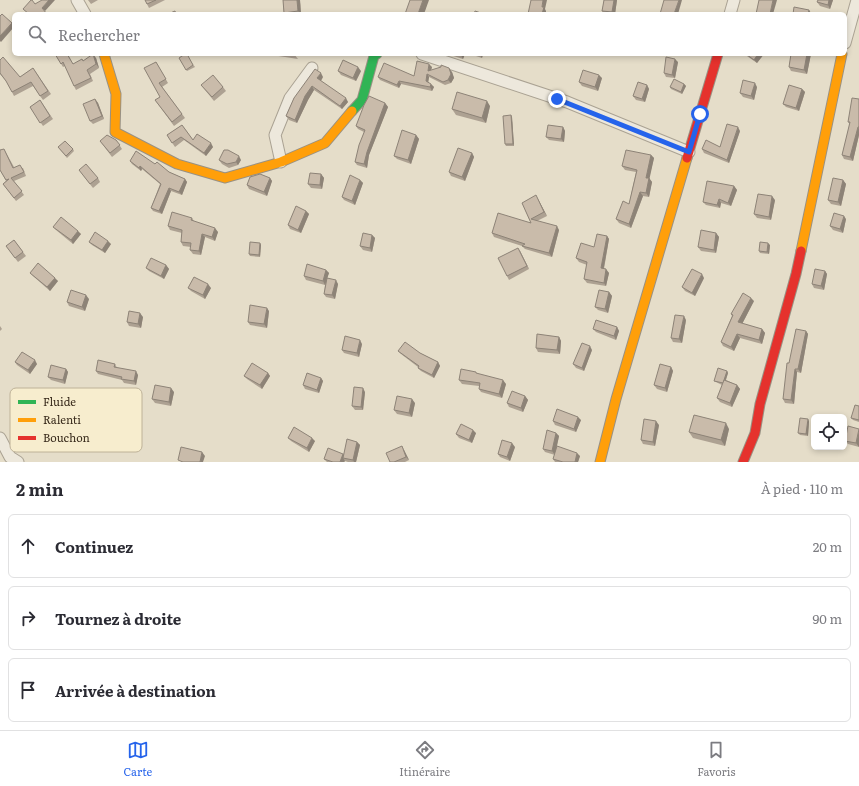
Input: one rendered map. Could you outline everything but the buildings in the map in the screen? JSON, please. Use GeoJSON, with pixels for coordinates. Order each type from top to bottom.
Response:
{"type":"FeatureCollection","features":[{"type":"Feature","properties":{"kind":"street"},"geometry":{"type":"LineString","coordinates":[[77,0],[84,12]]}},
{"type":"Feature","properties":{"kind":"street"},"geometry":{"type":"LineString","coordinates":[[731,12],[734,0]]}},
{"type":"Feature","properties":{"kind":"street"},"geometry":{"type":"LineString","coordinates":[[847,36],[857,0]]}},
{"type":"Feature","properties":{"kind":"street"},"geometry":{"type":"LineString","coordinates":[[105,56],[116,94],[115,132],[177,164],[225,178],[282,162],[325,143],[362,100],[374,56]]}},
{"type":"Feature","properties":{"kind":"street"},"geometry":{"type":"LineString","coordinates":[[428,56],[567,102],[689,152]]}},
{"type":"Feature","properties":{"kind":"street"},"geometry":{"type":"LineString","coordinates":[[600,462],[616,399],[717,56]]}},
{"type":"Feature","properties":{"kind":"street"},"geometry":{"type":"LineString","coordinates":[[743,462],[755,433],[760,404],[796,274],[842,56]]}},
{"type":"Feature","properties":{"kind":"street"},"geometry":{"type":"LineString","coordinates":[[282,162],[275,135],[290,98],[312,68]]}},
{"type":"Feature","properties":{"kind":"street"},"geometry":{"type":"LineString","coordinates":[[0,438],[10,457],[18,462]]}},
{"type":"Feature","properties":{"kind":"traffic: fast"},"geometry":{"type":"LineString","coordinates":[[352,111],[362,100],[374,56]]}},
{"type":"Feature","properties":{"kind":"traffic: slow"},"geometry":{"type":"LineString","coordinates":[[105,56],[116,94],[115,132],[177,164],[225,178],[281,162],[325,143],[352,111]]}},
{"type":"Feature","properties":{"kind":"traffic: slow"},"geometry":{"type":"LineString","coordinates":[[801,251],[842,56]]}},
{"type":"Feature","properties":{"kind":"traffic: slow"},"geometry":{"type":"LineString","coordinates":[[600,462],[616,399],[687,158]]}},
{"type":"Feature","properties":{"kind":"traffic: jam"},"geometry":{"type":"LineString","coordinates":[[687,158],[717,56]]}},
{"type":"Feature","properties":{"kind":"traffic: jam"},"geometry":{"type":"LineString","coordinates":[[743,462],[755,433],[760,404],[801,251]]}},
{"type":"Feature","properties":{"kind":"route"},"geometry":{"type":"LineString","coordinates":[[557,99],[689,152],[700,114]]}}]}
